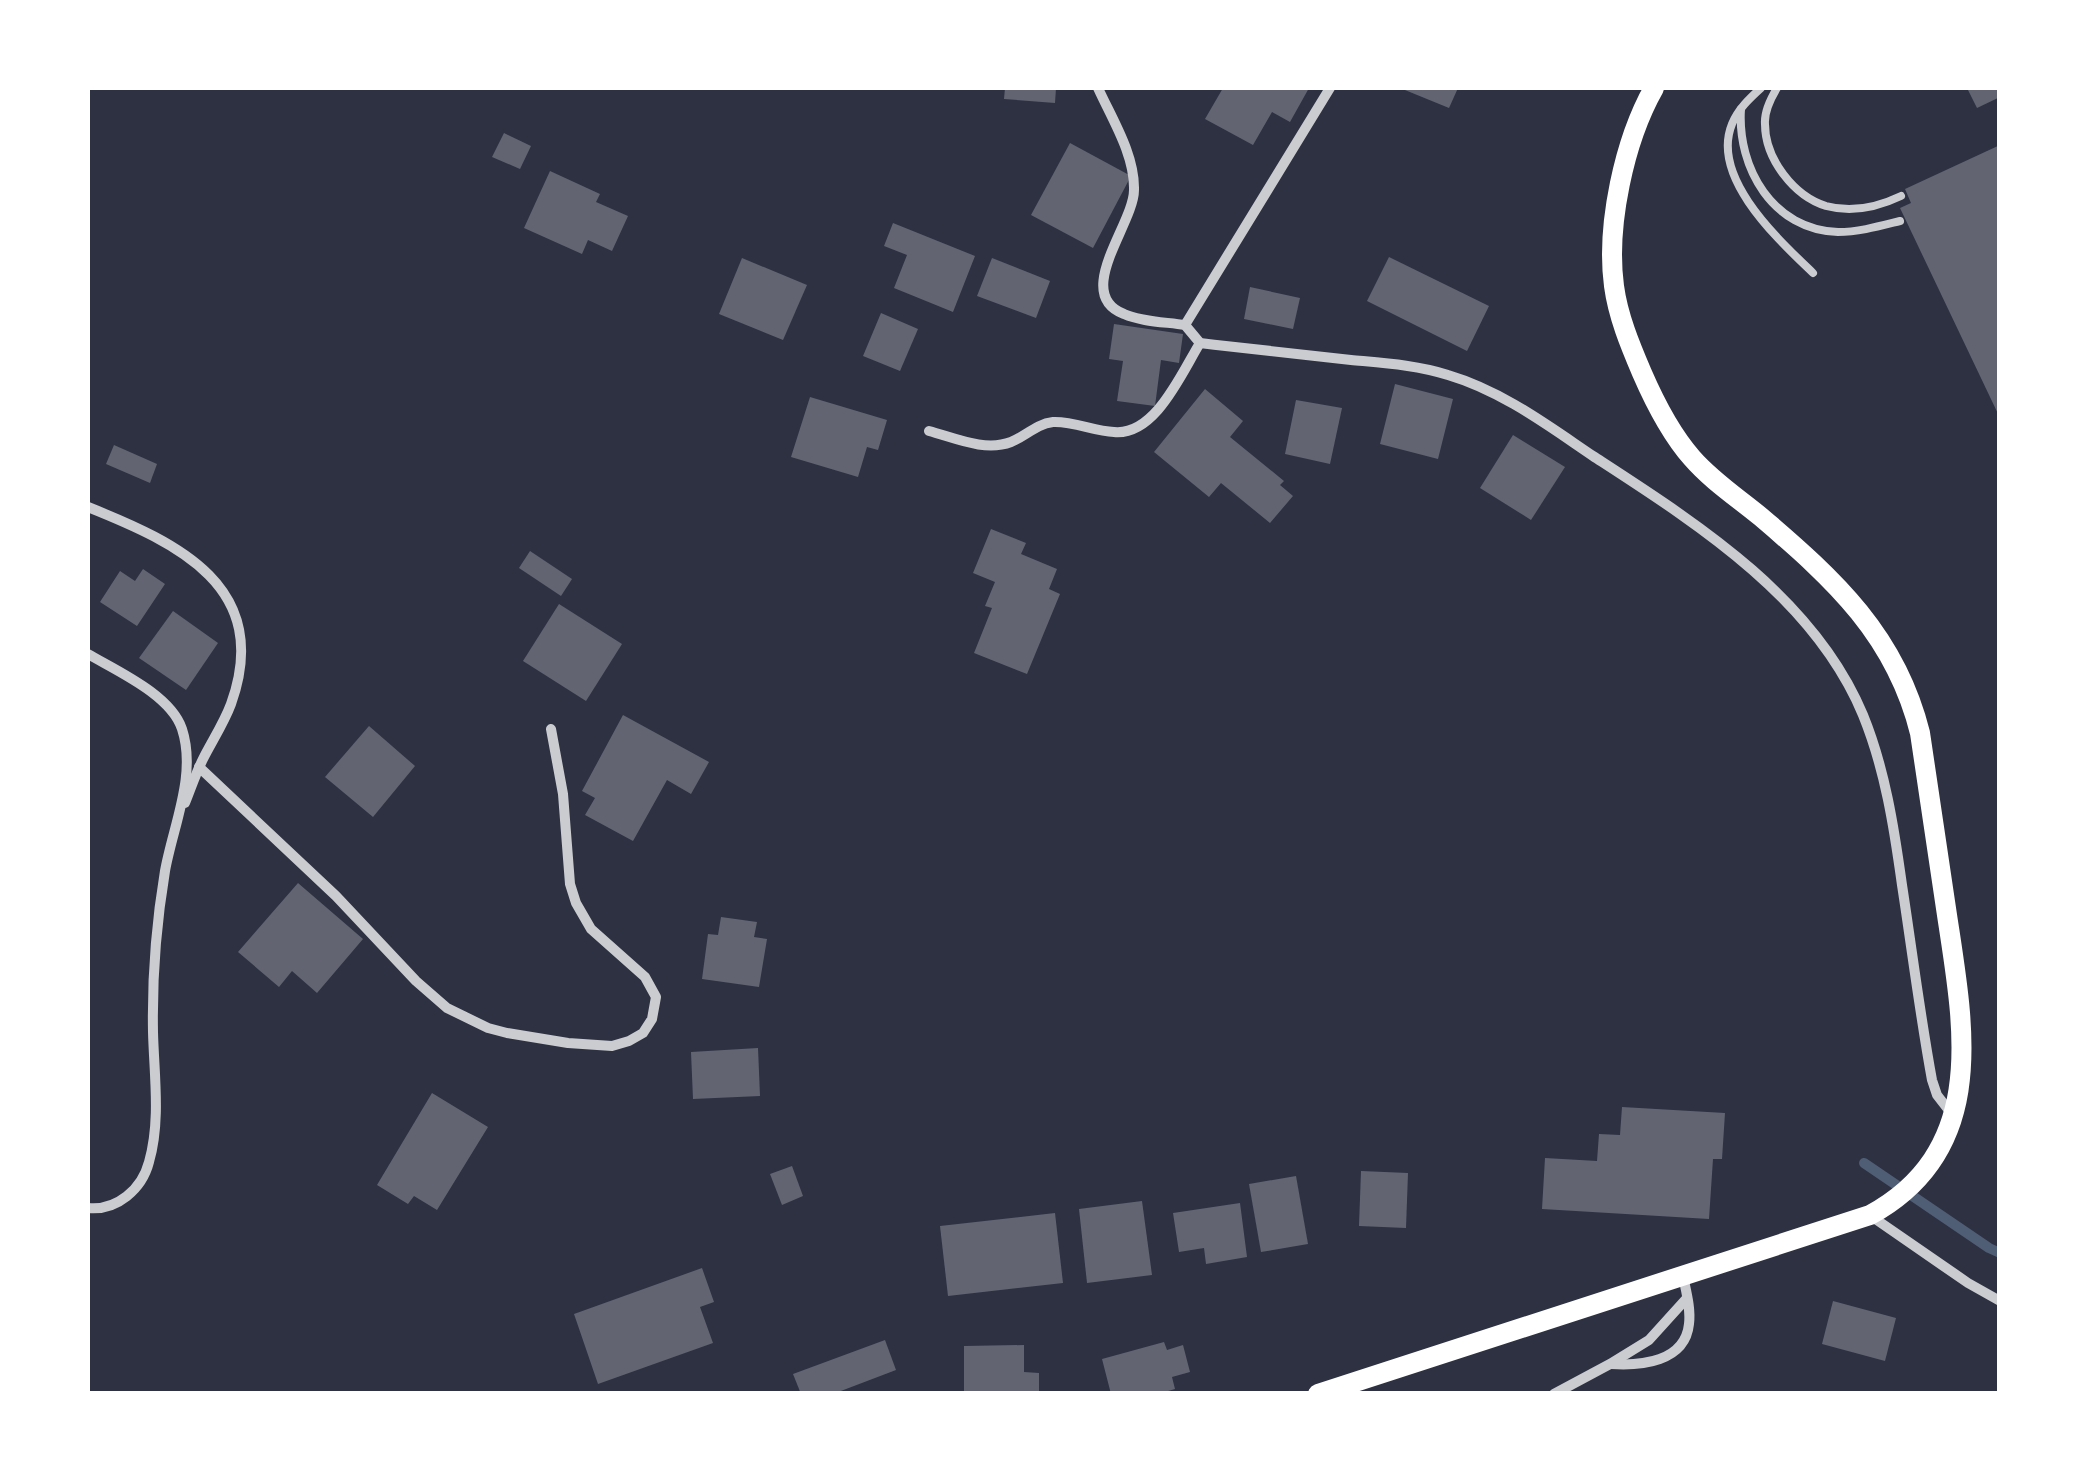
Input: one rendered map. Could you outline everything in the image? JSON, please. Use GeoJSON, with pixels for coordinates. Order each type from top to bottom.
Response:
{"type":"FeatureCollection","features":[{"type":"Feature","properties":{"kind":"main road"},"geometry":{"type":"LineString","coordinates":[[1318,1394],[1870,1215],[1919,1179],[1945,1139],[1959,1098],[1962,1054],[1958,991],[1920,734],[1909,694],[1887,649],[1860,612],[1683,447],[1652,396],[1621,320],[1614,287],[1614,212],[1638,121],[1654,88]]}},
{"type":"Feature","properties":{"kind":"street"},"geometry":{"type":"LineString","coordinates":[[1098,88],[1128,157],[1134,194],[1130,214],[1107,261],[1103,286],[1110,306],[1120,313],[1185,324],[1200,344],[1404,366],[1448,375],[1485,389],[1539,420],[1694,524],[1780,596],[1810,629],[1837,663],[1856,698],[1884,777],[1932,1080],[1937,1095],[1954,1117]]}},
{"type":"Feature","properties":{"kind":"street"},"geometry":{"type":"LineString","coordinates":[[1185,324],[1330,88]]}},
{"type":"Feature","properties":{"kind":"street"},"geometry":{"type":"LineString","coordinates":[[929,431],[994,446],[1012,442],[1052,422],[1111,432],[1135,430],[1152,419],[1200,344]]}},
{"type":"Feature","properties":{"kind":"street"},"geometry":{"type":"LineString","coordinates":[[88,507],[136,526],[187,555],[219,585],[236,614],[242,640],[236,685],[225,719],[172,836]]}},
{"type":"Feature","properties":{"kind":"street"},"geometry":{"type":"LineString","coordinates":[[88,654],[147,690],[178,719],[185,740],[187,770],[158,914],[153,967],[155,1116],[149,1162],[128,1196],[106,1208],[88,1208]]}},
{"type":"Feature","properties":{"kind":"street"},"geometry":{"type":"LineString","coordinates":[[200,767],[447,1008],[507,1033],[612,1046],[629,1042],[643,1032],[652,1019],[656,997],[646,977],[591,929],[576,904],[570,884],[563,794],[551,728]]}},
{"type":"Feature","properties":{"kind":"street"},"geometry":{"type":"LineString","coordinates":[[1870,1215],[2000,1301]]}},
{"type":"Feature","properties":{"kind":"street"},"geometry":{"type":"LineString","coordinates":[[1610,1364],[1653,1363],[1682,1342],[1689,1326],[1683,1276]]}},
{"type":"Feature","properties":{"kind":"street"},"geometry":{"type":"LineString","coordinates":[[1554,1394],[1649,1340],[1688,1298]]}},
{"type":"Feature","properties":{"kind":"lane"},"geometry":{"type":"LineString","coordinates":[[1761,88],[1740,109],[1731,126],[1728,141],[1734,174],[1757,214],[1814,274]]}},
{"type":"Feature","properties":{"kind":"lane"},"geometry":{"type":"LineString","coordinates":[[1778,88],[1767,107],[1767,140],[1773,156],[1796,188],[1811,200],[1850,209],[1870,208],[1902,196]]}},
{"type":"Feature","properties":{"kind":"lane"},"geometry":{"type":"LineString","coordinates":[[1740,109],[1747,163],[1758,184],[1785,214],[1821,230],[1858,231],[1900,221]]}},
{"type":"Feature","properties":{"kind":"building"},"geometry":{"type":"Polygon","coordinates":[[[1005,88],[1056,88],[1055,103],[1004,99],[1005,88]]]}},
{"type":"Feature","properties":{"kind":"building"},"geometry":{"type":"Polygon","coordinates":[[[1223,88],[1309,88],[1290,122],[1272,112],[1253,145],[1205,119],[1223,88]]]}},
{"type":"Feature","properties":{"kind":"building"},"geometry":{"type":"Polygon","coordinates":[[[1400,88],[1458,88],[1449,108],[1400,88]]]}},
{"type":"Feature","properties":{"kind":"building"},"geometry":{"type":"Polygon","coordinates":[[[1967,88],[2000,88],[2000,97],[1977,108],[1967,88]]]}},
{"type":"Feature","properties":{"kind":"building"},"geometry":{"type":"Polygon","coordinates":[[[504,133],[531,146],[520,169],[492,157],[504,133]]]}},
{"type":"Feature","properties":{"kind":"building"},"geometry":{"type":"Polygon","coordinates":[[[1070,143],[1131,176],[1093,248],[1031,215],[1070,143]]]}},
{"type":"Feature","properties":{"kind":"building"},"geometry":{"type":"Polygon","coordinates":[[[2000,145],[2000,418],[1900,208],[1911,203],[1905,189],[2000,145]]]}},
{"type":"Feature","properties":{"kind":"building"},"geometry":{"type":"Polygon","coordinates":[[[550,171],[600,194],[596,202],[628,216],[612,251],[588,240],[582,254],[524,228],[550,171]]]}},
{"type":"Feature","properties":{"kind":"building"},"geometry":{"type":"Polygon","coordinates":[[[893,223],[975,256],[953,312],[894,288],[907,255],[884,246],[893,223]]]}},
{"type":"Feature","properties":{"kind":"building"},"geometry":{"type":"Polygon","coordinates":[[[1389,257],[1489,306],[1467,351],[1367,301],[1389,257]]]}},
{"type":"Feature","properties":{"kind":"building"},"geometry":{"type":"Polygon","coordinates":[[[742,258],[807,285],[783,340],[719,314],[742,258]]]}},
{"type":"Feature","properties":{"kind":"building"},"geometry":{"type":"Polygon","coordinates":[[[992,258],[1050,281],[1036,318],[977,296],[992,258]]]}},
{"type":"Feature","properties":{"kind":"building"},"geometry":{"type":"Polygon","coordinates":[[[1250,287],[1300,298],[1293,329],[1244,319],[1250,287]]]}},
{"type":"Feature","properties":{"kind":"building"},"geometry":{"type":"Polygon","coordinates":[[[881,313],[918,329],[900,371],[863,356],[881,313]]]}},
{"type":"Feature","properties":{"kind":"building"},"geometry":{"type":"Polygon","coordinates":[[[1114,324],[1183,334],[1179,363],[1161,360],[1155,406],[1117,401],[1123,361],[1109,359],[1114,324]]]}},
{"type":"Feature","properties":{"kind":"building"},"geometry":{"type":"Polygon","coordinates":[[[1395,384],[1453,399],[1438,459],[1380,444],[1395,384]]]}},
{"type":"Feature","properties":{"kind":"building"},"geometry":{"type":"Polygon","coordinates":[[[1205,389],[1243,421],[1230,437],[1284,481],[1280,485],[1293,496],[1270,523],[1221,483],[1209,497],[1154,452],[1205,389]]]}},
{"type":"Feature","properties":{"kind":"building"},"geometry":{"type":"Polygon","coordinates":[[[810,397],[887,420],[878,450],[867,447],[858,477],[791,457],[810,397]]]}},
{"type":"Feature","properties":{"kind":"building"},"geometry":{"type":"Polygon","coordinates":[[[1296,400],[1342,408],[1330,464],[1285,454],[1296,400]]]}},
{"type":"Feature","properties":{"kind":"building"},"geometry":{"type":"Polygon","coordinates":[[[1513,435],[1565,467],[1531,520],[1480,488],[1513,435]]]}},
{"type":"Feature","properties":{"kind":"building"},"geometry":{"type":"Polygon","coordinates":[[[114,445],[157,464],[150,483],[106,464],[114,445]]]}},
{"type":"Feature","properties":{"kind":"building"},"geometry":{"type":"Polygon","coordinates":[[[991,529],[1026,543],[1021,554],[1057,569],[1049,589],[1060,594],[1027,674],[974,653],[992,608],[985,606],[995,582],[973,573],[991,529]]]}},
{"type":"Feature","properties":{"kind":"building"},"geometry":{"type":"Polygon","coordinates":[[[530,551],[572,579],[561,596],[519,568],[530,551]]]}},
{"type":"Feature","properties":{"kind":"building"},"geometry":{"type":"Polygon","coordinates":[[[143,569],[165,584],[137,626],[100,602],[120,571],[135,581],[143,569]]]}},
{"type":"Feature","properties":{"kind":"building"},"geometry":{"type":"Polygon","coordinates":[[[559,604],[622,644],[586,701],[523,661],[559,604]]]}},
{"type":"Feature","properties":{"kind":"building"},"geometry":{"type":"Polygon","coordinates":[[[173,611],[218,643],[186,690],[139,658],[173,611]]]}},
{"type":"Feature","properties":{"kind":"building"},"geometry":{"type":"Polygon","coordinates":[[[623,715],[709,762],[691,794],[667,780],[633,841],[585,815],[595,798],[582,791],[623,715]]]}},
{"type":"Feature","properties":{"kind":"building"},"geometry":{"type":"Polygon","coordinates":[[[369,726],[415,766],[373,817],[325,777],[369,726]]]}},
{"type":"Feature","properties":{"kind":"building"},"geometry":{"type":"Polygon","coordinates":[[[298,883],[363,939],[317,993],[292,971],[279,987],[238,952],[298,883]]]}},
{"type":"Feature","properties":{"kind":"building"},"geometry":{"type":"Polygon","coordinates":[[[721,917],[757,922],[754,937],[767,939],[759,987],[702,979],[708,934],[718,935],[721,917]]]}},
{"type":"Feature","properties":{"kind":"building"},"geometry":{"type":"Polygon","coordinates":[[[758,1048],[760,1096],[693,1099],[691,1052],[758,1048]]]}},
{"type":"Feature","properties":{"kind":"building"},"geometry":{"type":"Polygon","coordinates":[[[432,1093],[488,1127],[437,1210],[414,1196],[408,1204],[377,1185],[432,1093]]]}},
{"type":"Feature","properties":{"kind":"building"},"geometry":{"type":"Polygon","coordinates":[[[1622,1107],[1725,1113],[1722,1159],[1713,1159],[1709,1219],[1542,1209],[1545,1158],[1597,1161],[1599,1134],[1620,1135],[1622,1107]]]}},
{"type":"Feature","properties":{"kind":"building"},"geometry":{"type":"Polygon","coordinates":[[[792,1166],[803,1196],[782,1205],[770,1174],[792,1166]]]}},
{"type":"Feature","properties":{"kind":"building"},"geometry":{"type":"Polygon","coordinates":[[[1361,1171],[1408,1173],[1406,1228],[1359,1226],[1361,1171]]]}},
{"type":"Feature","properties":{"kind":"building"},"geometry":{"type":"Polygon","coordinates":[[[1296,1176],[1308,1244],[1261,1252],[1249,1184],[1296,1176]]]}},
{"type":"Feature","properties":{"kind":"building"},"geometry":{"type":"Polygon","coordinates":[[[1142,1201],[1152,1275],[1087,1283],[1079,1209],[1142,1201]]]}},
{"type":"Feature","properties":{"kind":"building"},"geometry":{"type":"Polygon","coordinates":[[[1240,1203],[1247,1257],[1206,1264],[1204,1248],[1179,1252],[1173,1213],[1240,1203]]]}},
{"type":"Feature","properties":{"kind":"building"},"geometry":{"type":"Polygon","coordinates":[[[1055,1213],[1063,1283],[948,1296],[940,1226],[1055,1213]]]}},
{"type":"Feature","properties":{"kind":"building"},"geometry":{"type":"Polygon","coordinates":[[[702,1268],[714,1302],[700,1307],[713,1343],[598,1384],[574,1314],[702,1268]]]}},
{"type":"Feature","properties":{"kind":"building"},"geometry":{"type":"Polygon","coordinates":[[[1833,1301],[1896,1318],[1885,1361],[1822,1344],[1833,1301]]]}},
{"type":"Feature","properties":{"kind":"building"},"geometry":{"type":"Polygon","coordinates":[[[885,1340],[896,1370],[833,1394],[801,1394],[793,1374],[885,1340]]]}},
{"type":"Feature","properties":{"kind":"building"},"geometry":{"type":"Polygon","coordinates":[[[1164,1342],[1167,1350],[1183,1345],[1190,1372],[1172,1377],[1175,1389],[1158,1394],[1111,1394],[1102,1359],[1164,1342]]]}},
{"type":"Feature","properties":{"kind":"building"},"geometry":{"type":"Polygon","coordinates":[[[1024,1345],[1024,1372],[1039,1373],[1039,1394],[964,1394],[964,1346],[1024,1345]]]}},
{"type":"Feature","properties":{"kind":"waterway"},"geometry":{"type":"LineString","coordinates":[[1864,1163],[2000,1253]]}}]}
